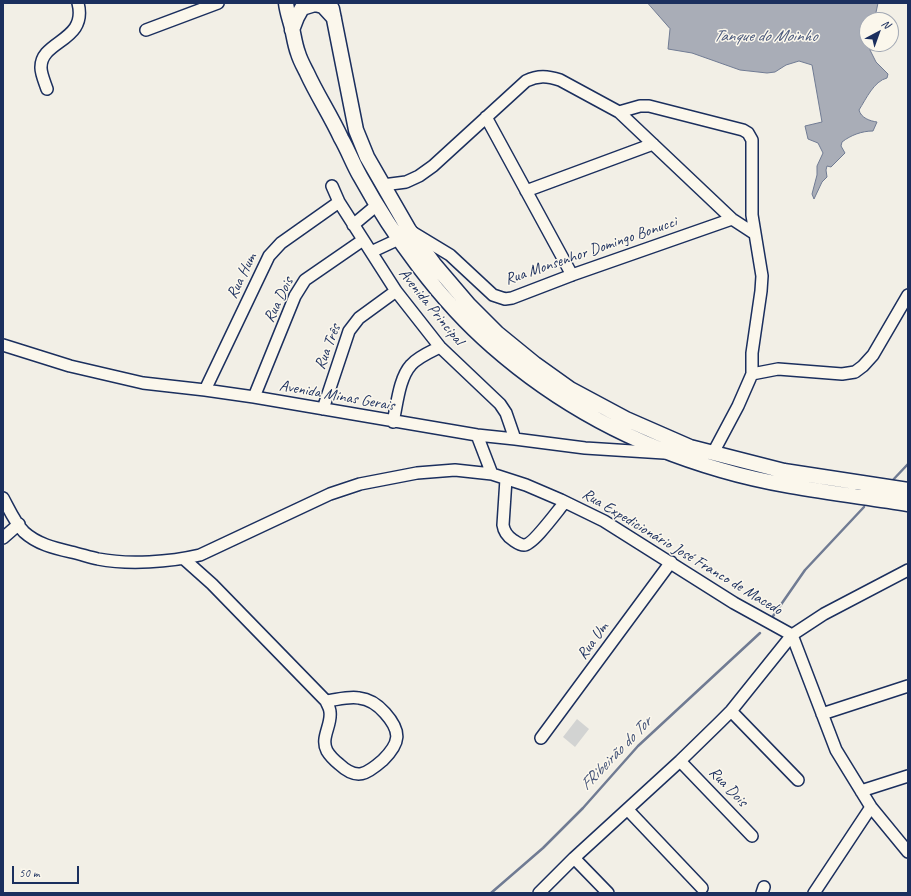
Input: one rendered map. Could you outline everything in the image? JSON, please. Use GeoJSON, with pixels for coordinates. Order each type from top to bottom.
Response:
{"type":"FeatureCollection","features":[{"type":"Feature","properties":{"kind":"main road"},"geometry":{"type":"LineString","coordinates":[[286,3],[298,55],[317,94],[341,136],[360,176],[377,205],[404,235],[434,264],[469,305],[497,333],[535,364],[570,389],[626,419],[684,444],[784,471],[908,490]]}},
{"type":"Feature","properties":{"kind":"main road"},"geometry":{"type":"LineString","coordinates":[[329,3],[334,18],[356,130],[367,157],[383,184],[404,235],[428,278],[456,311],[490,345],[549,390],[587,414],[628,435],[669,453],[722,471],[767,481],[908,504]]}},
{"type":"Feature","properties":{"kind":"main road"},"geometry":{"type":"LineString","coordinates":[[292,30],[302,8],[315,4],[323,6],[334,18]]}},
{"type":"Feature","properties":{"kind":"street"},"geometry":{"type":"LineString","coordinates":[[47,89],[41,68],[45,55],[73,32],[79,21],[81,12],[78,3]]}},
{"type":"Feature","properties":{"kind":"street"},"geometry":{"type":"LineString","coordinates":[[146,30],[218,3]]}},
{"type":"Feature","properties":{"kind":"street"},"geometry":{"type":"LineString","coordinates":[[383,184],[406,182],[419,176],[433,166],[526,82],[541,76],[550,77],[560,80],[619,112],[732,219],[755,234]]}},
{"type":"Feature","properties":{"kind":"street"},"geometry":{"type":"LineString","coordinates":[[619,112],[640,106],[649,106],[743,130],[748,133],[752,140],[752,193],[755,234],[762,276],[762,291],[752,353],[752,374],[738,406],[713,453]]}},
{"type":"Feature","properties":{"kind":"street"},"geometry":{"type":"LineString","coordinates":[[486,117],[572,275]]}},
{"type":"Feature","properties":{"kind":"street"},"geometry":{"type":"LineString","coordinates":[[526,191],[653,144]]}},
{"type":"Feature","properties":{"kind":"street","name":"Avenida Principal"},"geometry":{"type":"LineString","coordinates":[[332,186],[339,202],[353,225],[396,291],[440,347],[500,404],[506,414],[515,439]]}},
{"type":"Feature","properties":{"kind":"street","name":"Rua Hum"},"geometry":{"type":"LineString","coordinates":[[205,390],[269,256],[281,243],[339,202]]}},
{"type":"Feature","properties":{"kind":"street"},"geometry":{"type":"LineString","coordinates":[[353,225],[377,205]]}},
{"type":"Feature","properties":{"kind":"street","name":"Rua Monsenhor Domingo Bonucci"},"geometry":{"type":"LineString","coordinates":[[404,235],[450,255],[493,295],[505,299],[512,298],[572,275],[732,219]]}},
{"type":"Feature","properties":{"kind":"street"},"geometry":{"type":"LineString","coordinates":[[371,252],[404,235]]}},
{"type":"Feature","properties":{"kind":"street","name":"Rua Dois"},"geometry":{"type":"LineString","coordinates":[[254,397],[295,296],[305,280],[363,240]]}},
{"type":"Feature","properties":{"kind":"street","name":"Rua Três"},"geometry":{"type":"LineString","coordinates":[[323,409],[349,330],[359,318],[396,291]]}},
{"type":"Feature","properties":{"kind":"street"},"geometry":{"type":"LineString","coordinates":[[752,374],[778,368],[842,374],[855,372],[873,355],[908,295]]}},
{"type":"Feature","properties":{"kind":"street","name":"Avenida Minas Gerais"},"geometry":{"type":"LineString","coordinates":[[3,345],[70,366],[143,383],[254,397],[477,436],[515,439],[585,448],[669,453]]}},
{"type":"Feature","properties":{"kind":"street"},"geometry":{"type":"LineString","coordinates":[[393,422],[402,383],[408,369],[417,360],[440,347]]}},
{"type":"Feature","properties":{"kind":"street"},"geometry":{"type":"LineString","coordinates":[[477,436],[492,474]]}},
{"type":"Feature","properties":{"kind":"street","name":"Rua Expedicionário José Franco de Macedo"},"geometry":{"type":"LineString","coordinates":[[21,527],[37,541],[99,559],[126,562],[184,559],[200,555],[315,500],[360,484],[417,473],[455,470],[492,474],[526,485],[604,521],[734,603],[792,635],[836,750],[871,807],[908,852]]}},
{"type":"Feature","properties":{"kind":"street"},"geometry":{"type":"LineString","coordinates":[[506,479],[503,525],[508,537],[516,543],[524,545],[528,544],[535,538],[565,502]]}},
{"type":"Feature","properties":{"kind":"street"},"geometry":{"type":"LineString","coordinates":[[3,498],[21,527],[3,538]]}},
{"type":"Feature","properties":{"kind":"street"},"geometry":{"type":"LineString","coordinates":[[184,559],[212,584],[326,701],[330,711],[330,717],[324,744],[332,758],[350,774],[363,774],[372,769],[395,747],[397,734],[394,726],[389,717],[373,703],[357,697],[326,701]]}},
{"type":"Feature","properties":{"kind":"street","name":"Rua Um"},"geometry":{"type":"LineString","coordinates":[[541,738],[670,562]]}},
{"type":"Feature","properties":{"kind":"street"},"geometry":{"type":"LineString","coordinates":[[538,893],[680,761],[731,711],[792,635],[824,614],[908,570]]}},
{"type":"Feature","properties":{"kind":"street"},"geometry":{"type":"LineString","coordinates":[[822,714],[908,686]]}},
{"type":"Feature","properties":{"kind":"street"},"geometry":{"type":"LineString","coordinates":[[731,711],[798,780]]}},
{"type":"Feature","properties":{"kind":"street","name":"Rua Dois"},"geometry":{"type":"LineString","coordinates":[[680,761],[752,836]]}},
{"type":"Feature","properties":{"kind":"street"},"geometry":{"type":"LineString","coordinates":[[861,792],[908,776]]}},
{"type":"Feature","properties":{"kind":"street"},"geometry":{"type":"LineString","coordinates":[[814,893],[871,807]]}},
{"type":"Feature","properties":{"kind":"street"},"geometry":{"type":"LineString","coordinates":[[628,810],[702,888]]}},
{"type":"Feature","properties":{"kind":"street"},"geometry":{"type":"LineString","coordinates":[[574,858],[608,893]]}},
{"type":"Feature","properties":{"kind":"shaded area"},"geometry":{"type":"Polygon","coordinates":[[[577,719],[589,729],[575,747],[563,737],[577,719]]]}},
{"type":"Feature","properties":{"kind":"water","name":"Tanque do Moinho"},"geometry":{"type":"Polygon","coordinates":[[[648,3],[878,3],[876,12],[859,12],[859,52],[871,52],[876,62],[888,74],[887,78],[882,80],[874,87],[859,110],[864,117],[877,122],[873,131],[857,134],[842,142],[841,146],[845,153],[831,167],[827,166],[827,177],[822,182],[814,199],[812,194],[817,175],[817,166],[823,153],[818,143],[808,139],[805,126],[822,122],[812,65],[799,61],[786,65],[775,72],[767,73],[740,70],[692,53],[668,49],[670,29],[648,3]]]}},
{"type":"Feature","properties":{"kind":"waterway","name":"FRibeirão do Tor"},"geometry":{"type":"LineString","coordinates":[[891,482],[908,464]]}},
{"type":"Feature","properties":{"kind":"waterway","name":"FRibeirão do Tor"},"geometry":{"type":"LineString","coordinates":[[771,619],[805,570],[864,507]]}},
{"type":"Feature","properties":{"kind":"waterway","name":"FRibeirão do Tor"},"geometry":{"type":"LineString","coordinates":[[491,893],[543,848],[583,808],[638,746],[760,633]]}}]}
